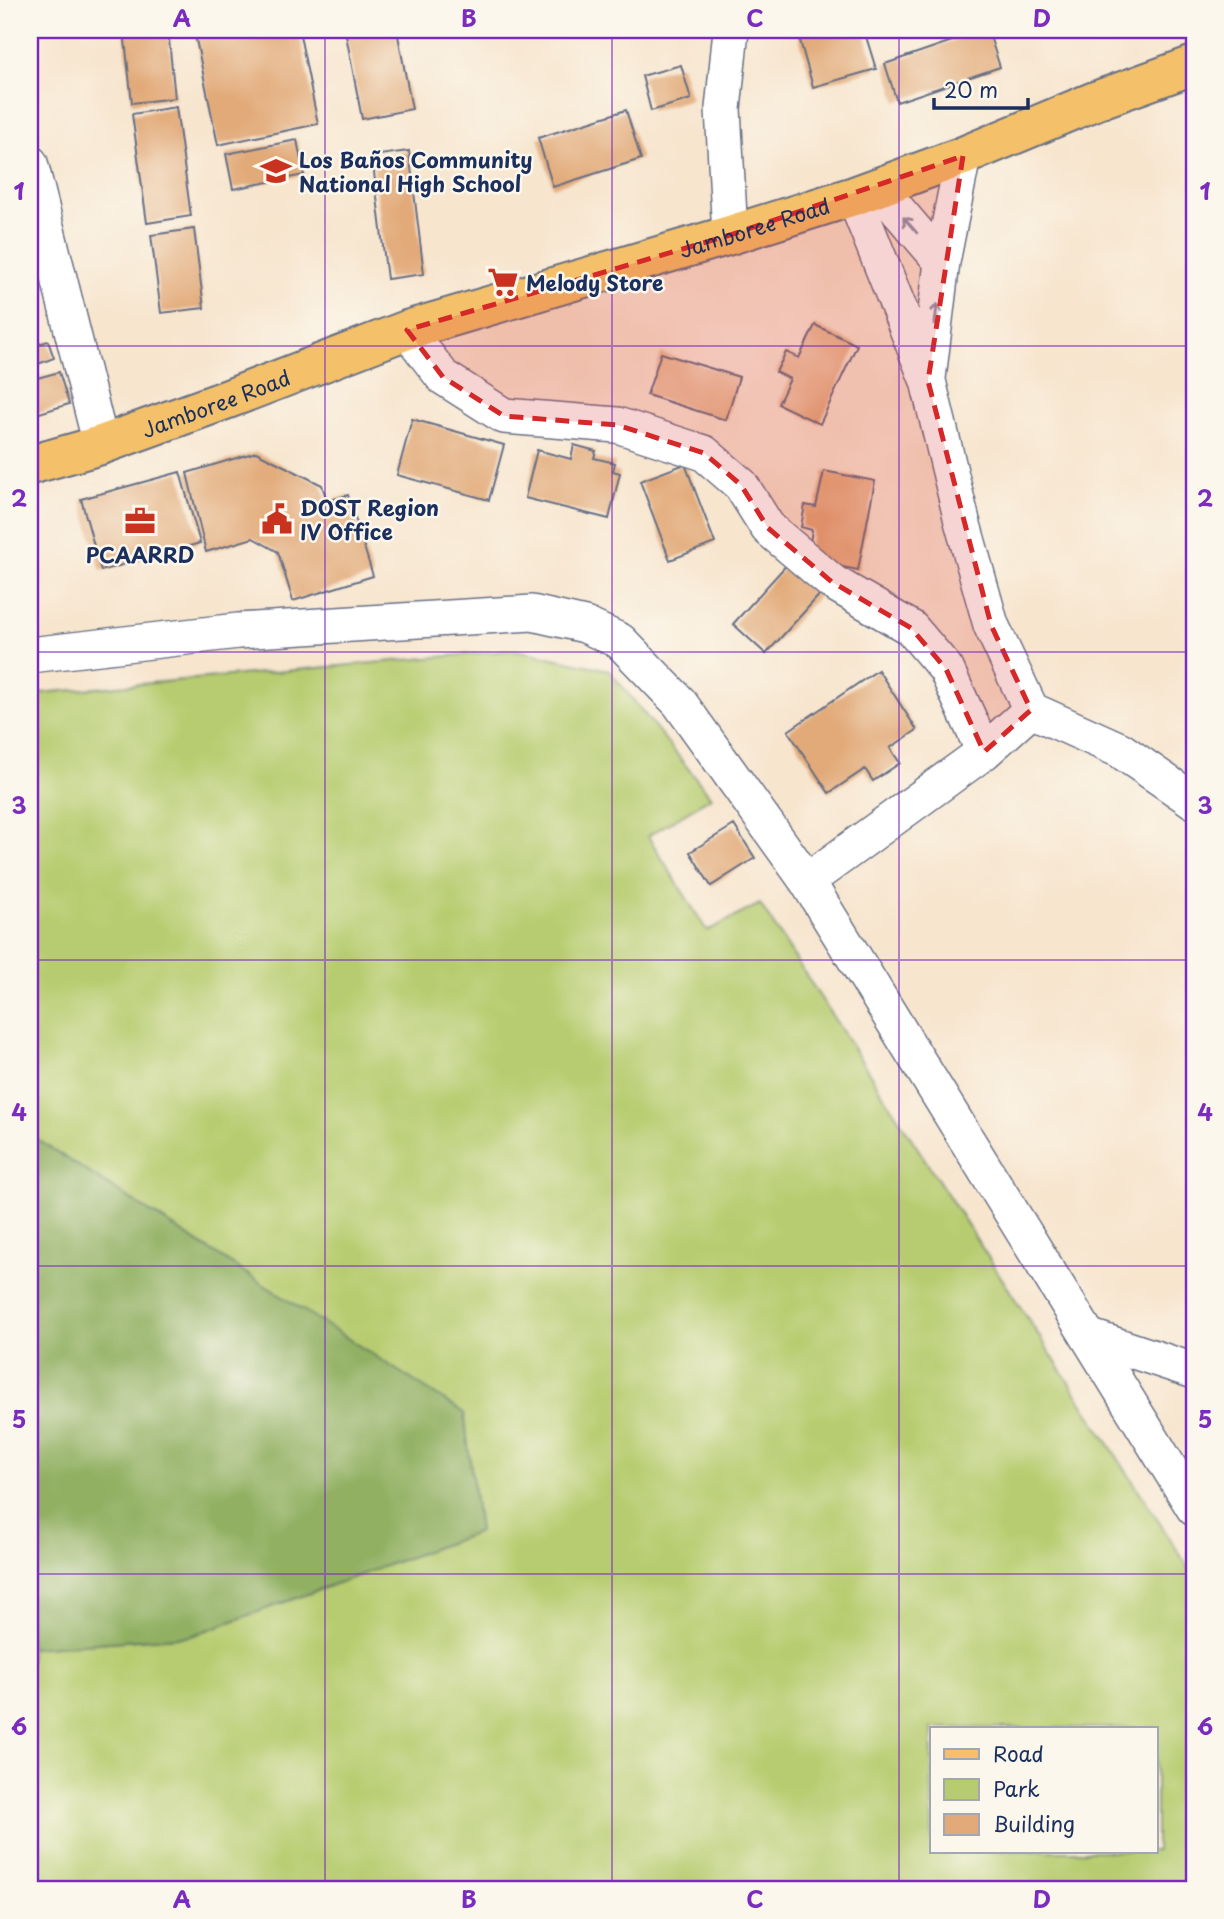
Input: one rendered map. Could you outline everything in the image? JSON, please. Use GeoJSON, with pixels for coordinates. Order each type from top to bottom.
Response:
{"type":"FeatureCollection","features":[{"type":"Feature","properties":{"kind":"main road","name":"Jamboree Road"},"geometry":{"type":"LineString","coordinates":[[30,465],[101,444],[228,399],[407,330],[730,235],[866,191],[963,156],[1095,101],[1194,65]]}},
{"type":"Feature","properties":{"kind":"street"},"geometry":{"type":"LineString","coordinates":[[730,235],[723,109],[731,30]]}},
{"type":"Feature","properties":{"kind":"street"},"geometry":{"type":"LineString","coordinates":[[928,381],[943,262],[963,156]]}},
{"type":"Feature","properties":{"kind":"street"},"geometry":{"type":"LineString","coordinates":[[30,163],[101,444]]}},
{"type":"Feature","properties":{"kind":"street"},"geometry":{"type":"LineString","coordinates":[[866,191],[943,262]]}},
{"type":"Feature","properties":{"kind":"street"},"geometry":{"type":"LineString","coordinates":[[866,191],[928,381],[991,625],[1031,710],[1120,750],[1194,801]]}},
{"type":"Feature","properties":{"kind":"street"},"geometry":{"type":"LineString","coordinates":[[407,330],[443,377],[504,416],[617,425],[704,453],[741,485],[768,528],[832,582],[911,628],[946,669],[984,752]]}},
{"type":"Feature","properties":{"kind":"street"},"geometry":{"type":"LineString","coordinates":[[30,655],[238,631],[532,613],[585,625],[620,641],[679,702],[807,881],[1194,1508]]}},
{"type":"Feature","properties":{"kind":"street"},"geometry":{"type":"LineString","coordinates":[[807,881],[984,752],[1031,710]]}},
{"type":"Feature","properties":{"kind":"street"},"geometry":{"type":"LineString","coordinates":[[1088,1336],[1194,1371]]}},
{"type":"Feature","properties":{"kind":"highlighted area"},"geometry":{"type":"Polygon","coordinates":[[[963,156],[928,381],[991,625],[1031,710],[984,752],[946,669],[911,628],[832,582],[768,528],[741,485],[704,453],[617,425],[504,416],[443,377],[407,330],[730,235],[963,156]]]}},
{"type":"Feature","properties":{"kind":"green space"},"geometry":{"type":"Polygon","coordinates":[[[516,650],[609,670],[711,797],[648,836],[707,931],[760,904],[1194,1576],[1194,1889],[41,1889],[30,1854],[30,1648],[191,1636],[479,1531],[463,1413],[30,1135],[30,694],[516,650]]]}},
{"type":"Feature","properties":{"kind":"green space"},"geometry":{"type":"Polygon","coordinates":[[[30,1135],[464,1413],[479,1532],[191,1636],[30,1648],[30,1135]]]}},
{"type":"Feature","properties":{"kind":"building"},"geometry":{"type":"Polygon","coordinates":[[[168,30],[175,98],[132,103],[124,31],[168,30]]]}},
{"type":"Feature","properties":{"kind":"building"},"geometry":{"type":"Polygon","coordinates":[[[194,30],[299,30],[318,124],[218,145],[194,30]]]}},
{"type":"Feature","properties":{"kind":"building"},"geometry":{"type":"Polygon","coordinates":[[[345,30],[397,30],[412,109],[362,119],[345,30]]]}},
{"type":"Feature","properties":{"kind":"building"},"geometry":{"type":"Polygon","coordinates":[[[797,30],[864,30],[876,69],[813,87],[797,30]]]}},
{"type":"Feature","properties":{"kind":"building"},"geometry":{"type":"Polygon","coordinates":[[[988,30],[1000,67],[897,102],[885,64],[988,30]]]}},
{"type":"Feature","properties":{"kind":"building"},"geometry":{"type":"Polygon","coordinates":[[[681,65],[691,99],[651,111],[642,76],[681,65]]]}},
{"type":"Feature","properties":{"kind":"building"},"geometry":{"type":"Polygon","coordinates":[[[176,107],[191,216],[147,223],[132,114],[176,107]]]}},
{"type":"Feature","properties":{"kind":"building"},"geometry":{"type":"Polygon","coordinates":[[[626,110],[641,159],[553,187],[538,138],[626,110]]]}},
{"type":"Feature","properties":{"kind":"building"},"geometry":{"type":"Polygon","coordinates":[[[297,140],[304,175],[233,189],[226,154],[297,140]]]}},
{"type":"Feature","properties":{"kind":"building"},"geometry":{"type":"Polygon","coordinates":[[[409,151],[424,274],[387,279],[372,156],[409,151]]]}},
{"type":"Feature","properties":{"kind":"building"},"geometry":{"type":"Polygon","coordinates":[[[194,229],[204,308],[161,313],[151,235],[194,229]]]}},
{"type":"Feature","properties":{"kind":"building"},"geometry":{"type":"Polygon","coordinates":[[[815,325],[857,345],[820,424],[778,404],[790,379],[776,372],[786,352],[799,358],[815,325]]]}},
{"type":"Feature","properties":{"kind":"building"},"geometry":{"type":"Polygon","coordinates":[[[48,341],[54,358],[30,367],[30,347],[48,341]]]}},
{"type":"Feature","properties":{"kind":"building"},"geometry":{"type":"Polygon","coordinates":[[[661,353],[739,377],[726,420],[647,395],[661,353]]]}},
{"type":"Feature","properties":{"kind":"building"},"geometry":{"type":"Polygon","coordinates":[[[59,372],[69,404],[30,416],[30,380],[59,372]]]}},
{"type":"Feature","properties":{"kind":"building"},"geometry":{"type":"Polygon","coordinates":[[[412,419],[504,445],[489,500],[397,475],[412,419]]]}},
{"type":"Feature","properties":{"kind":"building"},"geometry":{"type":"Polygon","coordinates":[[[574,445],[596,451],[594,458],[615,463],[613,471],[620,473],[609,519],[525,498],[537,450],[571,459],[574,445]]]}},
{"type":"Feature","properties":{"kind":"building","name":"DOST Region IV Office"},"geometry":{"type":"Polygon","coordinates":[[[256,452],[322,485],[327,501],[348,495],[373,576],[293,601],[278,552],[253,538],[206,552],[187,473],[256,452]]]}},
{"type":"Feature","properties":{"kind":"building"},"geometry":{"type":"Polygon","coordinates":[[[685,464],[715,543],[670,560],[640,481],[685,464]]]}},
{"type":"Feature","properties":{"kind":"building"},"geometry":{"type":"Polygon","coordinates":[[[824,471],[875,481],[858,570],[807,560],[812,530],[801,527],[805,505],[816,507],[824,471]]]}},
{"type":"Feature","properties":{"kind":"building"},"geometry":{"type":"Polygon","coordinates":[[[180,472],[200,543],[101,571],[81,499],[180,472]]]}},
{"type":"Feature","properties":{"kind":"building"},"geometry":{"type":"Polygon","coordinates":[[[790,561],[823,591],[766,654],[733,624],[790,561]]]}},
{"type":"Feature","properties":{"kind":"building"},"geometry":{"type":"Polygon","coordinates":[[[878,670],[917,730],[890,748],[900,763],[873,781],[865,769],[829,793],[788,731],[878,670]]]}},
{"type":"Feature","properties":{"kind":"building"},"geometry":{"type":"Polygon","coordinates":[[[734,825],[755,858],[711,886],[690,852],[734,825]]]}},
{"type":"Feature","properties":{"kind":"place","name":"Los Baños Community National High School"},"geometry":{"type":"Point","coordinates":[276,171]}},
{"type":"Feature","properties":{"kind":"place","name":"Melody Store"},"geometry":{"type":"Point","coordinates":[503,282]}},
{"type":"Feature","properties":{"kind":"place","name":"DOST Region IV Office"},"geometry":{"type":"Point","coordinates":[277,519]}},
{"type":"Feature","properties":{"kind":"place","name":"PCAARRD"},"geometry":{"type":"Point","coordinates":[140,521]}}]}
